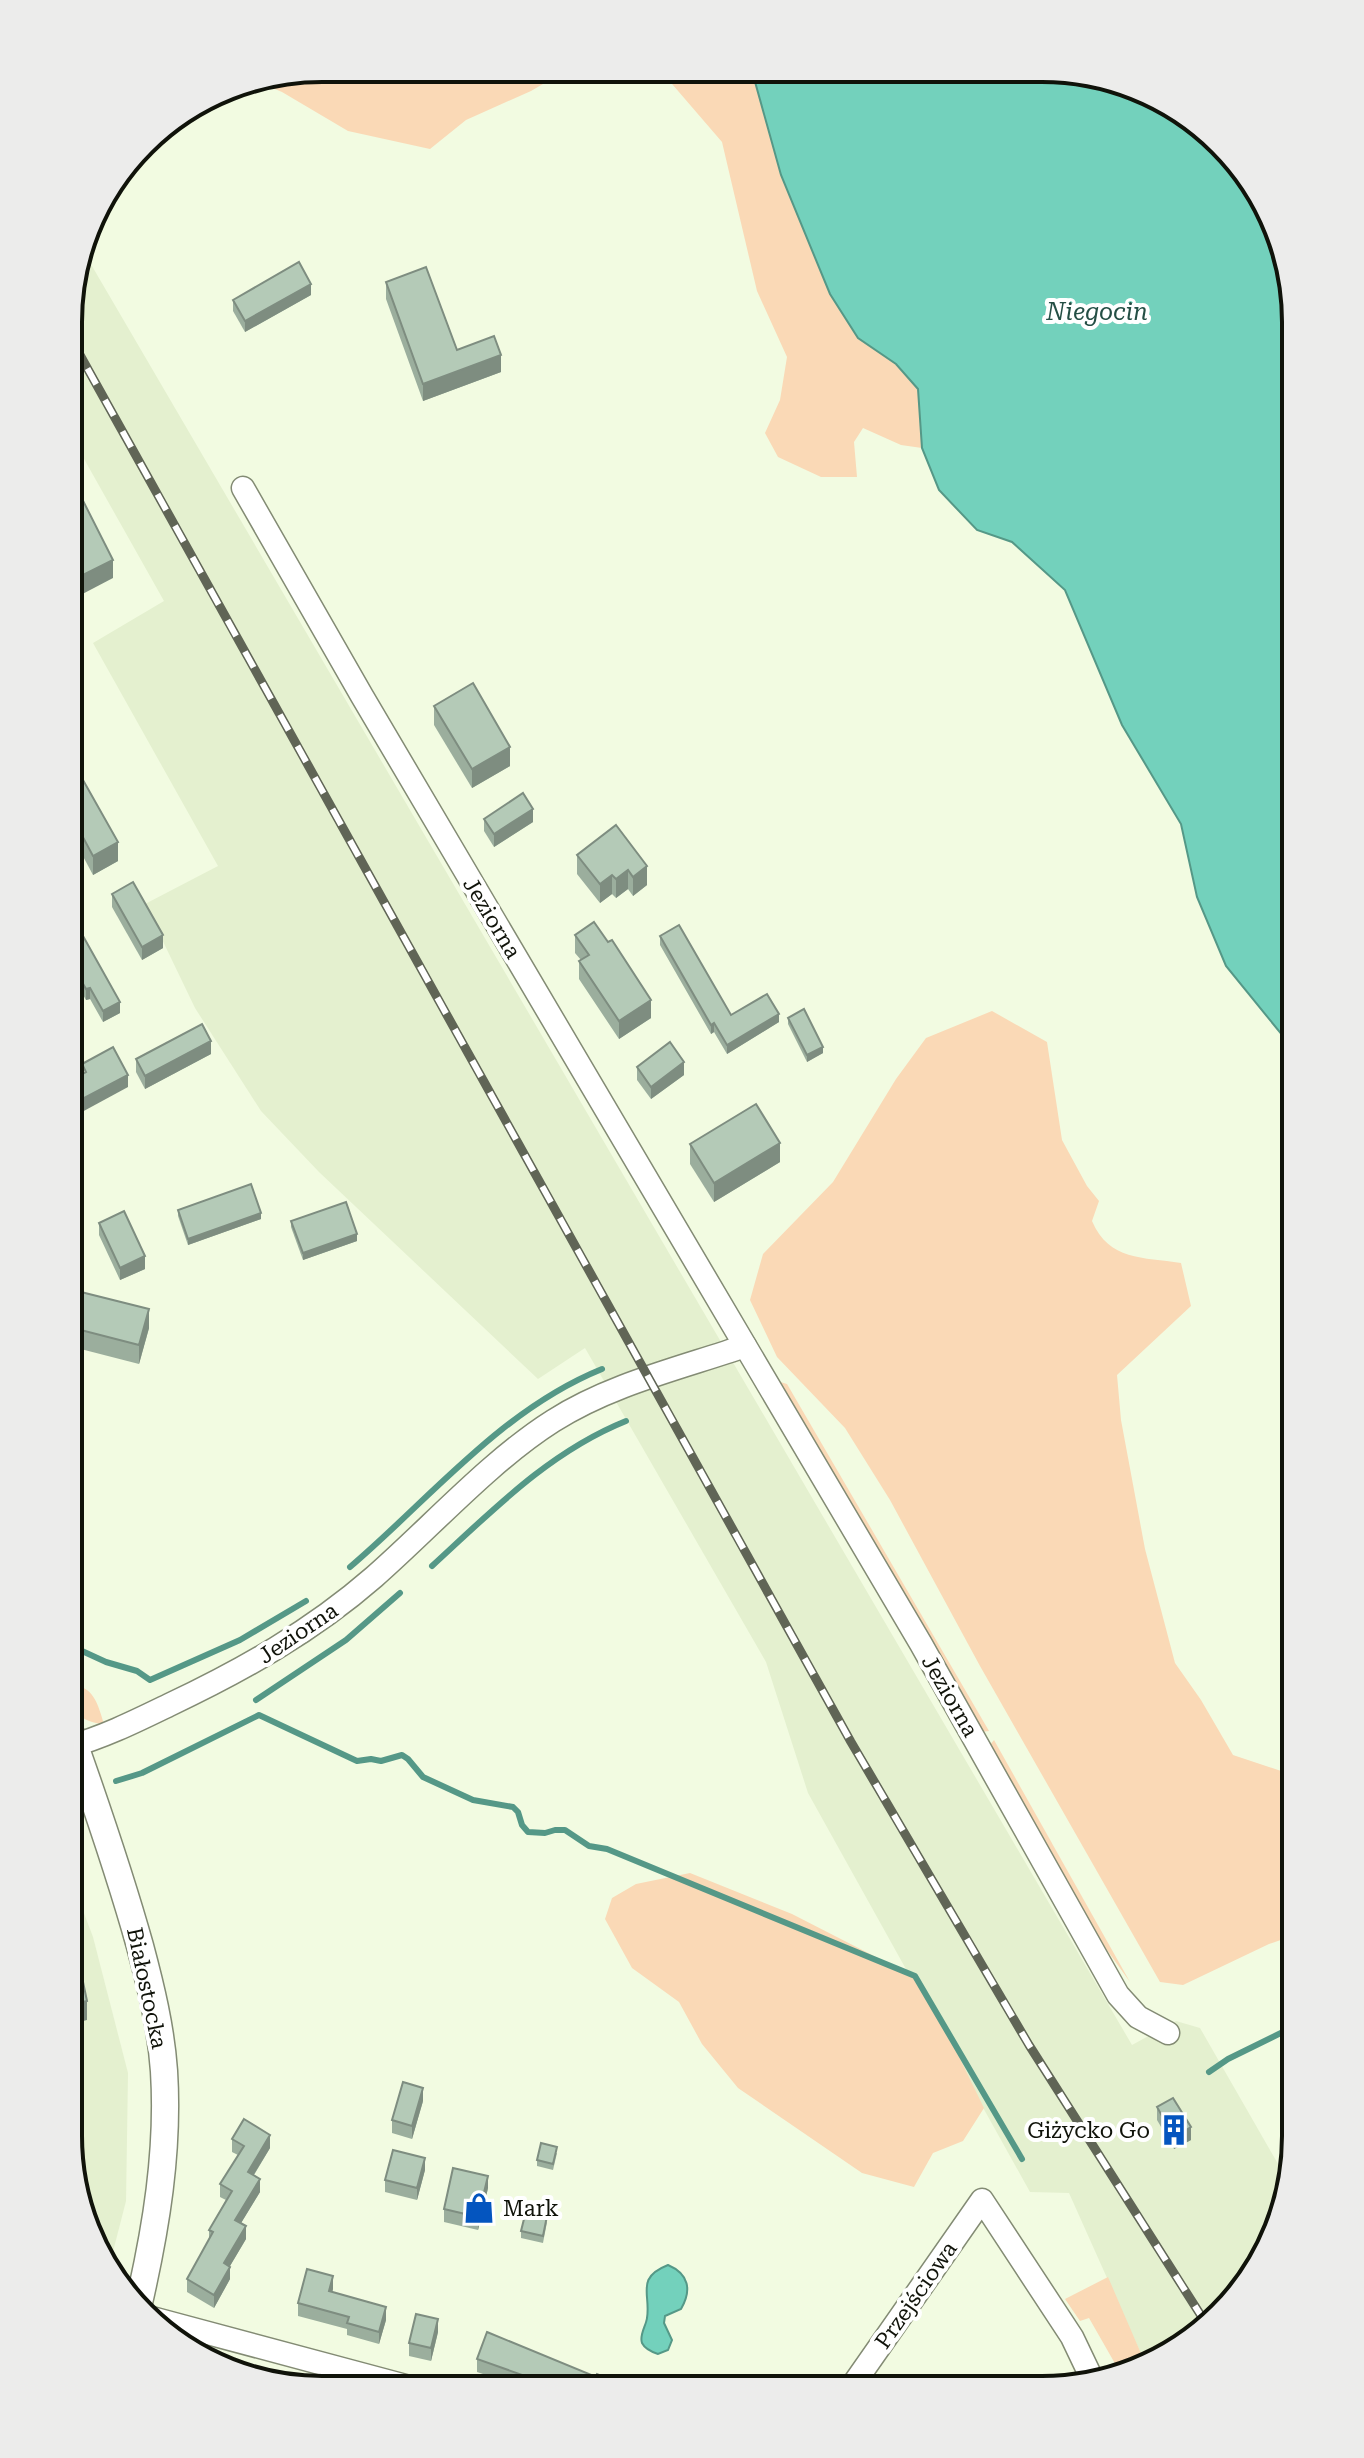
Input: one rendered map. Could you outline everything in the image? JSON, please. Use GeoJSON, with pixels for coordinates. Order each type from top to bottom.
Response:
{"type":"FeatureCollection","features":[{"type":"Feature","properties":{"kind":"street","name":"Jeziorna"},"geometry":{"type":"LineString","coordinates":[[243,488],[362,696],[921,1644],[1118,1995],[1138,2017],[1168,2033]]}},
{"type":"Feature","properties":{"kind":"street","name":"Jeziorna"},"geometry":{"type":"LineString","coordinates":[[82,1738],[108,1734],[207,1687],[295,1638],[360,1589],[513,1451],[569,1412],[614,1391],[745,1346]]}},
{"type":"Feature","properties":{"kind":"street","name":"Białostocka"},"geometry":{"type":"LineString","coordinates":[[82,1770],[123,1884],[157,2015],[164,2070],[164,2136],[158,2211],[141,2293]]}},
{"type":"Feature","properties":{"kind":"street","name":"Przejściowa"},"geometry":{"type":"LineString","coordinates":[[859,2376],[982,2200],[1072,2337],[1088,2371]]}},
{"type":"Feature","properties":{"kind":"street"},"geometry":{"type":"LineString","coordinates":[[177,2327],[326,2376]]}},
{"type":"Feature","properties":{"kind":"shaded area"},"geometry":{"type":"Polygon","coordinates":[[[755,82],[782,175],[858,338],[896,364],[918,389],[922,448],[901,445],[863,428],[854,442],[857,477],[821,477],[778,457],[765,433],[780,400],[787,357],[757,291],[722,142],[671,83],[755,82]]]}},
{"type":"Feature","properties":{"kind":"shaded area"},"geometry":{"type":"Polygon","coordinates":[[[306,83],[545,83],[466,120],[430,149],[348,131],[272,88],[306,83]]]}},
{"type":"Feature","properties":{"kind":"shaded area"},"geometry":{"type":"Polygon","coordinates":[[[90,262],[1132,2045],[1176,2021],[1200,2028],[1279,2166],[1269,2213],[1250,2256],[1212,2306],[1175,2336],[1141,2354],[1069,2193],[1030,2192],[808,1793],[766,1662],[585,1348],[538,1379],[319,1172],[261,1111],[195,1008],[145,904],[218,866],[93,643],[164,601],[82,455],[82,322],[90,262]]]}},
{"type":"Feature","properties":{"kind":"shaded area"},"geometry":{"type":"Polygon","coordinates":[[[992,1011],[1047,1042],[1062,1140],[1087,1186],[1099,1201],[1092,1221],[1099,1234],[1108,1244],[1129,1255],[1181,1263],[1191,1306],[1117,1375],[1121,1420],[1145,1549],[1175,1663],[1233,1755],[1281,1771],[1281,1940],[1183,1985],[1160,1982],[980,1666],[890,1500],[845,1428],[777,1357],[750,1300],[763,1254],[833,1182],[896,1079],[926,1038],[992,1011]]]}},
{"type":"Feature","properties":{"kind":"shaded area"},"geometry":{"type":"Polygon","coordinates":[[[777,1381],[787,1384],[989,1731],[981,1732],[777,1381]]]}},
{"type":"Feature","properties":{"kind":"shaded area"},"geometry":{"type":"Polygon","coordinates":[[[82,1687],[90,1692],[97,1703],[104,1724],[82,1717],[82,1687]]]}},
{"type":"Feature","properties":{"kind":"shaded area"},"geometry":{"type":"Polygon","coordinates":[[[994,1740],[1130,1982],[1094,1932],[989,1746],[994,1740]]]}},
{"type":"Feature","properties":{"kind":"shaded area"},"geometry":{"type":"Polygon","coordinates":[[[690,1873],[792,1914],[915,1977],[939,2016],[984,2108],[963,2141],[933,2153],[914,2187],[862,2173],[738,2088],[702,2044],[679,2002],[632,1968],[605,1919],[612,1898],[636,1884],[690,1873]]]}},
{"type":"Feature","properties":{"kind":"shaded area"},"geometry":{"type":"Polygon","coordinates":[[[82,1908],[93,1937],[128,2073],[126,2201],[113,2252],[95,2213],[83,2152],[82,1908]]]}},
{"type":"Feature","properties":{"kind":"shaded area"},"geometry":{"type":"Polygon","coordinates":[[[1108,2277],[1141,2354],[1115,2364],[1089,2318],[1080,2321],[1065,2299],[1108,2277]]]}},
{"type":"Feature","properties":{"kind":"water","name":"Niegocin"},"geometry":{"type":"Polygon","coordinates":[[[755,82],[1042,82],[1089,87],[1148,107],[1175,122],[1200,142],[1242,189],[1269,245],[1277,275],[1282,322],[1282,1034],[1226,966],[1197,897],[1181,824],[1122,725],[1065,590],[1012,542],[977,530],[939,490],[922,448],[918,389],[896,364],[858,338],[830,294],[781,175],[755,82]]]}},
{"type":"Feature","properties":{"kind":"water"},"geometry":{"type":"Polygon","coordinates":[[[668,2265],[684,2278],[687,2295],[681,2309],[665,2316],[664,2323],[672,2340],[668,2350],[658,2354],[647,2349],[641,2340],[647,2318],[648,2281],[651,2275],[668,2265]]]}},
{"type":"Feature","properties":{"kind":"building"},"geometry":{"type":"Polygon","coordinates":[[[299,262],[311,284],[245,321],[233,300],[299,262]]]}},
{"type":"Feature","properties":{"kind":"building"},"geometry":{"type":"Polygon","coordinates":[[[426,267],[457,350],[494,336],[501,355],[423,384],[386,282],[426,267]]]}},
{"type":"Feature","properties":{"kind":"building"},"geometry":{"type":"Polygon","coordinates":[[[82,499],[113,560],[82,576],[82,499]]]}},
{"type":"Feature","properties":{"kind":"building"},"geometry":{"type":"Polygon","coordinates":[[[473,683],[510,747],[472,769],[434,706],[473,683]]]}},
{"type":"Feature","properties":{"kind":"building"},"geometry":{"type":"Polygon","coordinates":[[[82,778],[118,842],[93,856],[82,835],[82,778]]]}},
{"type":"Feature","properties":{"kind":"building"},"geometry":{"type":"Polygon","coordinates":[[[523,793],[533,809],[494,834],[484,819],[523,793]]]}},
{"type":"Feature","properties":{"kind":"building"},"geometry":{"type":"Polygon","coordinates":[[[616,825],[647,866],[633,877],[628,870],[616,879],[612,875],[600,884],[577,855],[616,825]]]}},
{"type":"Feature","properties":{"kind":"building"},"geometry":{"type":"Polygon","coordinates":[[[133,882],[163,935],[142,947],[112,894],[133,882]]]}},
{"type":"Feature","properties":{"kind":"building"},"geometry":{"type":"Polygon","coordinates":[[[594,922],[608,942],[612,940],[651,1000],[619,1021],[579,961],[589,955],[575,935],[594,922]]]}},
{"type":"Feature","properties":{"kind":"building"},"geometry":{"type":"Polygon","coordinates":[[[679,925],[731,1015],[767,994],[779,1014],[727,1045],[714,1023],[711,1025],[660,936],[679,925]]]}},
{"type":"Feature","properties":{"kind":"building"},"geometry":{"type":"Polygon","coordinates":[[[82,937],[120,1002],[103,1011],[90,988],[86,989],[82,982],[82,937]]]}},
{"type":"Feature","properties":{"kind":"building"},"geometry":{"type":"Polygon","coordinates":[[[804,1009],[823,1047],[807,1055],[788,1018],[804,1009]]]}},
{"type":"Feature","properties":{"kind":"building"},"geometry":{"type":"Polygon","coordinates":[[[202,1024],[211,1041],[145,1076],[136,1059],[202,1024]]]}},
{"type":"Feature","properties":{"kind":"building"},"geometry":{"type":"Polygon","coordinates":[[[670,1042],[684,1062],[651,1087],[637,1067],[670,1042]]]}},
{"type":"Feature","properties":{"kind":"building"},"geometry":{"type":"Polygon","coordinates":[[[113,1047],[128,1075],[82,1099],[82,1074],[86,1072],[82,1064],[113,1047]]]}},
{"type":"Feature","properties":{"kind":"building"},"geometry":{"type":"Polygon","coordinates":[[[756,1104],[780,1143],[714,1183],[690,1144],[756,1104]]]}},
{"type":"Feature","properties":{"kind":"building"},"geometry":{"type":"Polygon","coordinates":[[[251,1184],[261,1213],[188,1239],[178,1210],[251,1184]]]}},
{"type":"Feature","properties":{"kind":"building"},"geometry":{"type":"Polygon","coordinates":[[[346,1202],[357,1234],[303,1253],[291,1221],[346,1202]]]}},
{"type":"Feature","properties":{"kind":"building"},"geometry":{"type":"Polygon","coordinates":[[[124,1211],[145,1256],[120,1268],[99,1223],[124,1211]]]}},
{"type":"Feature","properties":{"kind":"building"},"geometry":{"type":"Polygon","coordinates":[[[82,1292],[149,1309],[139,1345],[82,1330],[82,1292]]]}},
{"type":"Feature","properties":{"kind":"building"},"geometry":{"type":"Polygon","coordinates":[[[82,1977],[87,2001],[82,2002],[82,1977]]]}},
{"type":"Feature","properties":{"kind":"building"},"geometry":{"type":"Polygon","coordinates":[[[403,2082],[423,2088],[412,2126],[392,2120],[403,2082]]]}},
{"type":"Feature","properties":{"kind":"building"},"geometry":{"type":"Polygon","coordinates":[[[1173,2098],[1191,2127],[1174,2137],[1157,2107],[1173,2098]]]}},
{"type":"Feature","properties":{"kind":"building"},"geometry":{"type":"Polygon","coordinates":[[[244,2119],[270,2135],[248,2172],[260,2179],[235,2220],[246,2226],[224,2263],[230,2267],[214,2295],[187,2279],[213,2232],[209,2230],[232,2191],[220,2184],[244,2146],[232,2139],[244,2119]]]}},
{"type":"Feature","properties":{"kind":"building"},"geometry":{"type":"Polygon","coordinates":[[[541,2143],[557,2147],[553,2164],[537,2160],[541,2143]]]}},
{"type":"Feature","properties":{"kind":"building"},"geometry":{"type":"Polygon","coordinates":[[[393,2150],[425,2158],[417,2188],[385,2180],[393,2150]]]}},
{"type":"Feature","properties":{"kind":"building"},"geometry":{"type":"Polygon","coordinates":[[[453,2168],[488,2176],[478,2217],[444,2209],[453,2168]]]}},
{"type":"Feature","properties":{"kind":"building"},"geometry":{"type":"Polygon","coordinates":[[[526,2211],[547,2216],[543,2236],[521,2231],[526,2211]]]}},
{"type":"Feature","properties":{"kind":"building"},"geometry":{"type":"Polygon","coordinates":[[[307,2269],[333,2276],[329,2291],[386,2307],[379,2332],[347,2323],[349,2317],[298,2303],[307,2269]]]}},
{"type":"Feature","properties":{"kind":"building"},"geometry":{"type":"Polygon","coordinates":[[[416,2314],[438,2319],[431,2348],[409,2343],[416,2314]]]}},
{"type":"Feature","properties":{"kind":"building"},"geometry":{"type":"Polygon","coordinates":[[[487,2332],[594,2376],[525,2376],[477,2359],[487,2332]]]}},
{"type":"Feature","properties":{"kind":"waterway"},"geometry":{"type":"LineString","coordinates":[[350,1567],[499,1431],[565,1386],[602,1369]]}},
{"type":"Feature","properties":{"kind":"waterway"},"geometry":{"type":"LineString","coordinates":[[432,1566],[499,1504],[547,1466],[598,1434],[626,1421]]}},
{"type":"Feature","properties":{"kind":"waterway"},"geometry":{"type":"LineString","coordinates":[[256,1700],[346,1640],[400,1593]]}},
{"type":"Feature","properties":{"kind":"waterway"},"geometry":{"type":"LineString","coordinates":[[82,1651],[137,1671],[150,1680],[240,1640],[306,1601]]}},
{"type":"Feature","properties":{"kind":"waterway"},"geometry":{"type":"LineString","coordinates":[[116,1781],[142,1773],[259,1715],[357,1761],[381,1761],[402,1755],[423,1777],[473,1800],[513,1807],[528,1832],[565,1830],[589,1846],[607,1849],[915,1976],[1022,2159]]}},
{"type":"Feature","properties":{"kind":"waterway"},"geometry":{"type":"LineString","coordinates":[[1209,2072],[1281,2033]]}},
{"type":"Feature","properties":{"kind":"railway"},"geometry":{"type":"LineString","coordinates":[[82,359],[851,1742],[1029,2045],[1201,2315]]}},
{"type":"Feature","properties":{"kind":"place","name":"Giżycko Go"},"geometry":{"type":"Point","coordinates":[1174,2130]}},
{"type":"Feature","properties":{"kind":"place","name":"Mark"},"geometry":{"type":"Point","coordinates":[479,2208]}}]}
